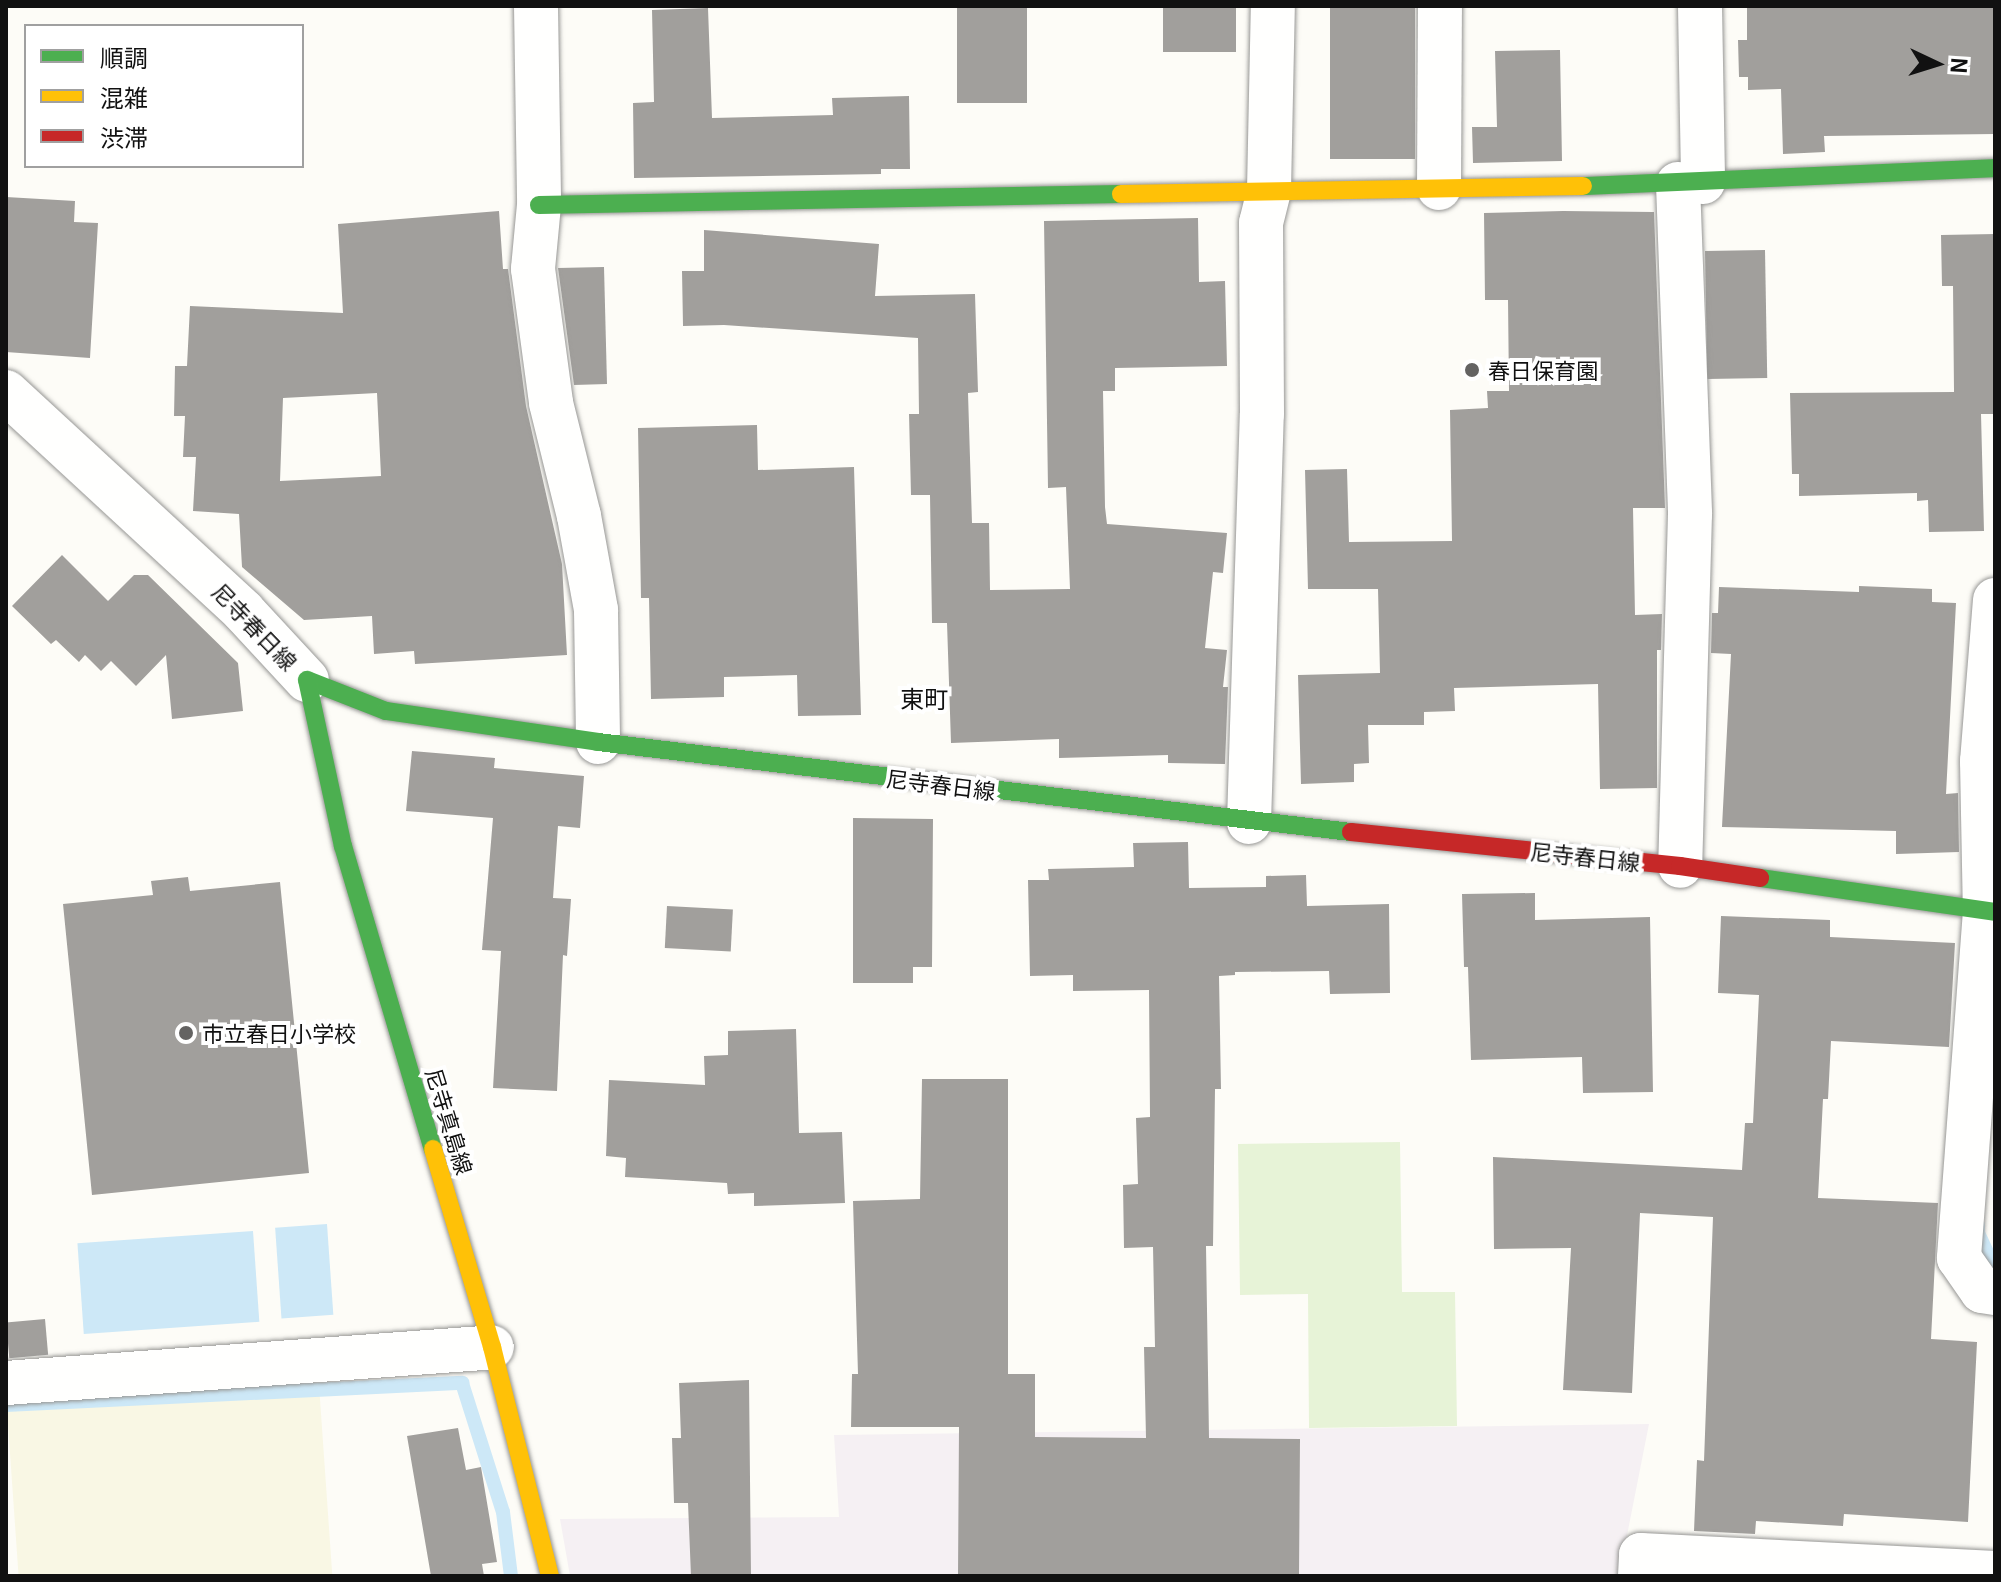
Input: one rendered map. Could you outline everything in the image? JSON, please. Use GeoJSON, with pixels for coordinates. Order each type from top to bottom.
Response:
{"type":"FeatureCollection","features":[{"type":"Feature","properties":{"kind":"street"},"geometry":{"type":"LineString","coordinates":[[536,6],[539,205],[533,269],[551,403],[579,516],[596,610],[598,742]]}},
{"type":"Feature","properties":{"kind":"street"},"geometry":{"type":"LineString","coordinates":[[1249,822],[1262,414],[1261,223],[1269,190],[1273,6]]}},
{"type":"Feature","properties":{"kind":"street"},"geometry":{"type":"LineString","coordinates":[[1439,188],[1440,6]]}},
{"type":"Feature","properties":{"kind":"street"},"geometry":{"type":"LineString","coordinates":[[1680,866],[1690,514],[1690,183],[1700,6]]}},
{"type":"Feature","properties":{"kind":"street"},"geometry":{"type":"LineString","coordinates":[[539,205],[1690,183],[1995,168]]}},
{"type":"Feature","properties":{"kind":"street","name":"尼寺春日線"},"geometry":{"type":"LineString","coordinates":[[6,392],[243,611],[307,680],[386,711],[598,742],[1249,822],[1680,866],[1990,911]]}},
{"type":"Feature","properties":{"kind":"street"},"geometry":{"type":"LineString","coordinates":[[1995,600],[1982,761],[1990,911],[1959,1258],[1982,1291],[1995,1293]]}},
{"type":"Feature","properties":{"kind":"street","name":"尼寺真島線"},"geometry":{"type":"LineString","coordinates":[[307,680],[343,846],[492,1347],[550,1576]]}},
{"type":"Feature","properties":{"kind":"street"},"geometry":{"type":"LineString","coordinates":[[6,1383],[492,1347]]}},
{"type":"Feature","properties":{"kind":"street"},"geometry":{"type":"LineString","coordinates":[[1640,1576],[1641,1555],[1995,1573]]}},
{"type":"Feature","properties":{"kind":"shaded area"},"geometry":{"type":"Polygon","coordinates":[[[319,1385],[332,1576],[19,1576],[7,1407],[319,1385]]]}},
{"type":"Feature","properties":{"kind":"shaded area"},"geometry":{"type":"Polygon","coordinates":[[[1649,1424],[1619,1576],[570,1576],[560,1519],[839,1517],[834,1435],[1649,1424]]]}},
{"type":"Feature","properties":{"kind":"green space"},"geometry":{"type":"Polygon","coordinates":[[[1400,1142],[1402,1292],[1455,1292],[1457,1426],[1309,1428],[1308,1294],[1240,1295],[1238,1144],[1400,1142]]]}},
{"type":"Feature","properties":{"kind":"water"},"geometry":{"type":"Polygon","coordinates":[[[327,1224],[333,1315],[281,1318],[275,1228],[327,1224]]]}},
{"type":"Feature","properties":{"kind":"water"},"geometry":{"type":"Polygon","coordinates":[[[253,1231],[259,1322],[84,1334],[77,1243],[253,1231]]]}},
{"type":"Feature","properties":{"kind":"building"},"geometry":{"type":"Polygon","coordinates":[[[957,6],[1027,6],[1027,103],[957,103],[957,6]]]}},
{"type":"Feature","properties":{"kind":"building"},"geometry":{"type":"Polygon","coordinates":[[[1163,6],[1236,6],[1236,52],[1163,52],[1163,6]]]}},
{"type":"Feature","properties":{"kind":"building"},"geometry":{"type":"Polygon","coordinates":[[[1330,6],[1415,6],[1415,159],[1330,159],[1330,6]]]}},
{"type":"Feature","properties":{"kind":"building"},"geometry":{"type":"Polygon","coordinates":[[[1747,6],[1994,6],[1995,134],[1824,136],[1825,152],[1783,154],[1781,89],[1748,90],[1748,77],[1739,77],[1738,40],[1747,40],[1747,6]]]}},
{"type":"Feature","properties":{"kind":"building"},"geometry":{"type":"Polygon","coordinates":[[[708,8],[712,118],[833,115],[832,98],[909,96],[910,169],[881,169],[881,174],[634,178],[633,103],[654,102],[652,10],[708,8]]]}},
{"type":"Feature","properties":{"kind":"building"},"geometry":{"type":"Polygon","coordinates":[[[1560,50],[1562,161],[1473,163],[1472,127],[1497,127],[1495,51],[1560,50]]]}},
{"type":"Feature","properties":{"kind":"building"},"geometry":{"type":"Polygon","coordinates":[[[6,197],[75,201],[74,222],[98,223],[90,358],[6,352],[6,197]]]}},
{"type":"Feature","properties":{"kind":"building"},"geometry":{"type":"Polygon","coordinates":[[[499,211],[503,269],[508,269],[526,406],[562,564],[567,655],[415,664],[414,651],[374,654],[372,616],[304,620],[242,567],[239,514],[193,511],[196,457],[183,457],[185,416],[174,416],[175,366],[187,366],[190,306],[343,313],[338,224],[499,211]],[[377,393],[283,398],[280,481],[381,476],[377,393]]]}},
{"type":"Feature","properties":{"kind":"building"},"geometry":{"type":"Polygon","coordinates":[[[1654,212],[1665,508],[1633,508],[1635,615],[1662,614],[1661,650],[1657,650],[1657,788],[1600,789],[1598,684],[1454,688],[1455,711],[1424,712],[1424,725],[1368,725],[1369,763],[1354,764],[1354,782],[1301,784],[1298,675],[1380,673],[1378,589],[1308,589],[1305,470],[1347,469],[1349,542],[1452,541],[1450,410],[1488,408],[1487,391],[1509,391],[1508,300],[1485,300],[1484,213],[1654,212]]]}},
{"type":"Feature","properties":{"kind":"building"},"geometry":{"type":"Polygon","coordinates":[[[1198,218],[1199,282],[1225,281],[1227,366],[1115,368],[1115,391],[1103,391],[1105,507],[1107,524],[1227,533],[1223,573],[1213,572],[1205,648],[1227,650],[1223,687],[1228,687],[1225,764],[1168,763],[1168,755],[1059,758],[1059,739],[951,743],[947,623],[932,623],[930,495],[911,495],[909,414],[919,414],[918,338],[724,325],[683,326],[682,271],[704,271],[704,230],[879,244],[875,296],[975,294],[978,392],[968,393],[972,523],[989,523],[990,590],[1070,589],[1066,487],[1048,488],[1044,221],[1198,218]]]}},
{"type":"Feature","properties":{"kind":"building"},"geometry":{"type":"Polygon","coordinates":[[[1995,234],[1995,414],[1981,414],[1984,531],[1929,532],[1928,500],[1917,501],[1917,493],[1799,496],[1799,474],[1792,474],[1790,393],[1954,392],[1953,286],[1942,286],[1941,235],[1995,234]]]}},
{"type":"Feature","properties":{"kind":"building"},"geometry":{"type":"Polygon","coordinates":[[[1765,250],[1767,378],[1707,379],[1705,251],[1765,250]]]}},
{"type":"Feature","properties":{"kind":"building"},"geometry":{"type":"Polygon","coordinates":[[[604,267],[607,384],[574,385],[558,268],[604,267]]]}},
{"type":"Feature","properties":{"kind":"building"},"geometry":{"type":"Polygon","coordinates":[[[757,425],[758,470],[854,467],[861,715],[798,716],[797,675],[724,677],[724,697],[651,699],[649,598],[641,598],[638,428],[757,425]]]}},
{"type":"Feature","properties":{"kind":"building"},"geometry":{"type":"Polygon","coordinates":[[[62,555],[108,601],[134,575],[148,575],[238,663],[243,711],[172,719],[166,655],[136,686],[111,661],[101,671],[85,655],[79,662],[56,640],[51,644],[12,606],[62,555]]]}},
{"type":"Feature","properties":{"kind":"building"},"geometry":{"type":"Polygon","coordinates":[[[1859,586],[1932,589],[1932,602],[1956,603],[1946,794],[1958,793],[1959,852],[1896,854],[1896,831],[1722,827],[1731,654],[1711,653],[1712,613],[1718,613],[1719,587],[1859,592],[1859,586]]]}},
{"type":"Feature","properties":{"kind":"building"},"geometry":{"type":"Polygon","coordinates":[[[412,751],[495,758],[494,768],[584,776],[580,828],[558,826],[553,898],[571,899],[567,956],[563,955],[557,1091],[493,1088],[501,951],[482,950],[493,818],[406,811],[412,751]]]}},
{"type":"Feature","properties":{"kind":"building"},"geometry":{"type":"Polygon","coordinates":[[[853,818],[933,819],[932,967],[913,967],[913,983],[853,983],[853,818]]]}},
{"type":"Feature","properties":{"kind":"building"},"geometry":{"type":"Polygon","coordinates":[[[1188,842],[1189,888],[1266,887],[1266,876],[1306,875],[1307,906],[1389,904],[1390,993],[1330,994],[1329,971],[1235,972],[1235,975],[1219,976],[1221,1089],[1215,1089],[1213,1246],[1206,1246],[1209,1438],[1300,1439],[1299,1576],[958,1576],[959,1427],[851,1427],[852,1374],[858,1374],[853,1201],[920,1199],[922,1079],[1008,1079],[1008,1374],[1035,1374],[1035,1437],[1146,1438],[1144,1347],[1155,1347],[1153,1247],[1124,1248],[1123,1185],[1138,1184],[1136,1118],[1150,1117],[1149,990],[1073,991],[1073,975],[1030,976],[1028,880],[1049,880],[1048,869],[1134,867],[1133,843],[1188,842]]]}},
{"type":"Feature","properties":{"kind":"building"},"geometry":{"type":"Polygon","coordinates":[[[188,877],[190,891],[280,882],[309,1173],[92,1195],[63,904],[153,895],[151,881],[188,877]]]}},
{"type":"Feature","properties":{"kind":"building"},"geometry":{"type":"Polygon","coordinates":[[[1535,893],[1535,920],[1650,917],[1653,1092],[1583,1093],[1582,1057],[1471,1060],[1462,894],[1535,893]]]}},
{"type":"Feature","properties":{"kind":"building"},"geometry":{"type":"Polygon","coordinates":[[[667,906],[733,909],[731,951],[665,948],[667,906]]]}},
{"type":"Feature","properties":{"kind":"building"},"geometry":{"type":"Polygon","coordinates":[[[1721,916],[1830,920],[1830,937],[1955,943],[1949,1047],[1831,1041],[1828,1099],[1823,1099],[1818,1198],[1938,1203],[1931,1339],[1977,1342],[1968,1522],[1844,1514],[1843,1526],[1756,1521],[1755,1534],[1694,1531],[1697,1460],[1704,1461],[1713,1217],[1640,1213],[1632,1393],[1563,1390],[1571,1248],[1494,1249],[1493,1157],[1742,1170],[1745,1123],[1753,1123],[1759,995],[1718,993],[1721,916]]]}},
{"type":"Feature","properties":{"kind":"building"},"geometry":{"type":"Polygon","coordinates":[[[796,1029],[799,1133],[842,1132],[845,1203],[754,1206],[754,1193],[728,1194],[727,1183],[625,1177],[626,1158],[606,1156],[609,1080],[705,1085],[704,1056],[728,1055],[728,1031],[796,1029]]]}},
{"type":"Feature","properties":{"kind":"building"},"geometry":{"type":"Polygon","coordinates":[[[45,1319],[48,1355],[9,1358],[6,1322],[45,1319]]]}},
{"type":"Feature","properties":{"kind":"building"},"geometry":{"type":"Polygon","coordinates":[[[749,1380],[751,1576],[691,1576],[688,1503],[674,1503],[672,1438],[681,1438],[679,1383],[749,1380]]]}},
{"type":"Feature","properties":{"kind":"building"},"geometry":{"type":"Polygon","coordinates":[[[458,1428],[466,1470],[481,1467],[497,1562],[482,1564],[484,1576],[431,1576],[407,1436],[458,1428]]]}},
{"type":"Feature","properties":{"kind":"waterway"},"geometry":{"type":"LineString","coordinates":[[1978,1225],[1978,1233],[1995,1269]]}},
{"type":"Feature","properties":{"kind":"waterway"},"geometry":{"type":"LineString","coordinates":[[6,1405],[462,1383],[503,1512],[511,1576]]}},
{"type":"Feature","properties":{"kind":"traffic: fast"},"geometry":{"type":"LineString","coordinates":[[1583,186],[1995,168]]}},
{"type":"Feature","properties":{"kind":"traffic: fast"},"geometry":{"type":"LineString","coordinates":[[539,205],[1121,194]]}},
{"type":"Feature","properties":{"kind":"traffic: fast"},"geometry":{"type":"LineString","coordinates":[[307,680],[386,711],[598,742],[1351,832]]}},
{"type":"Feature","properties":{"kind":"traffic: fast"},"geometry":{"type":"LineString","coordinates":[[307,680],[343,846],[433,1149]]}},
{"type":"Feature","properties":{"kind":"traffic: fast"},"geometry":{"type":"LineString","coordinates":[[1760,878],[1995,912]]}},
{"type":"Feature","properties":{"kind":"traffic: slow"},"geometry":{"type":"LineString","coordinates":[[1121,194],[1583,186]]}},
{"type":"Feature","properties":{"kind":"traffic: slow"},"geometry":{"type":"LineString","coordinates":[[433,1149],[492,1347],[550,1576]]}},
{"type":"Feature","properties":{"kind":"traffic: jam"},"geometry":{"type":"LineString","coordinates":[[1351,832],[1680,866],[1760,878]]}},
{"type":"Feature","properties":{"kind":"place","name":"春日保育園"},"geometry":{"type":"Point","coordinates":[1472,370]}},
{"type":"Feature","properties":{"kind":"place","name":"市立春日小学校"},"geometry":{"type":"Point","coordinates":[186,1033]}},
{"type":"Feature","properties":{"kind":"district","name":"東町"},"geometry":{"type":"Point","coordinates":[924,698]}}]}
